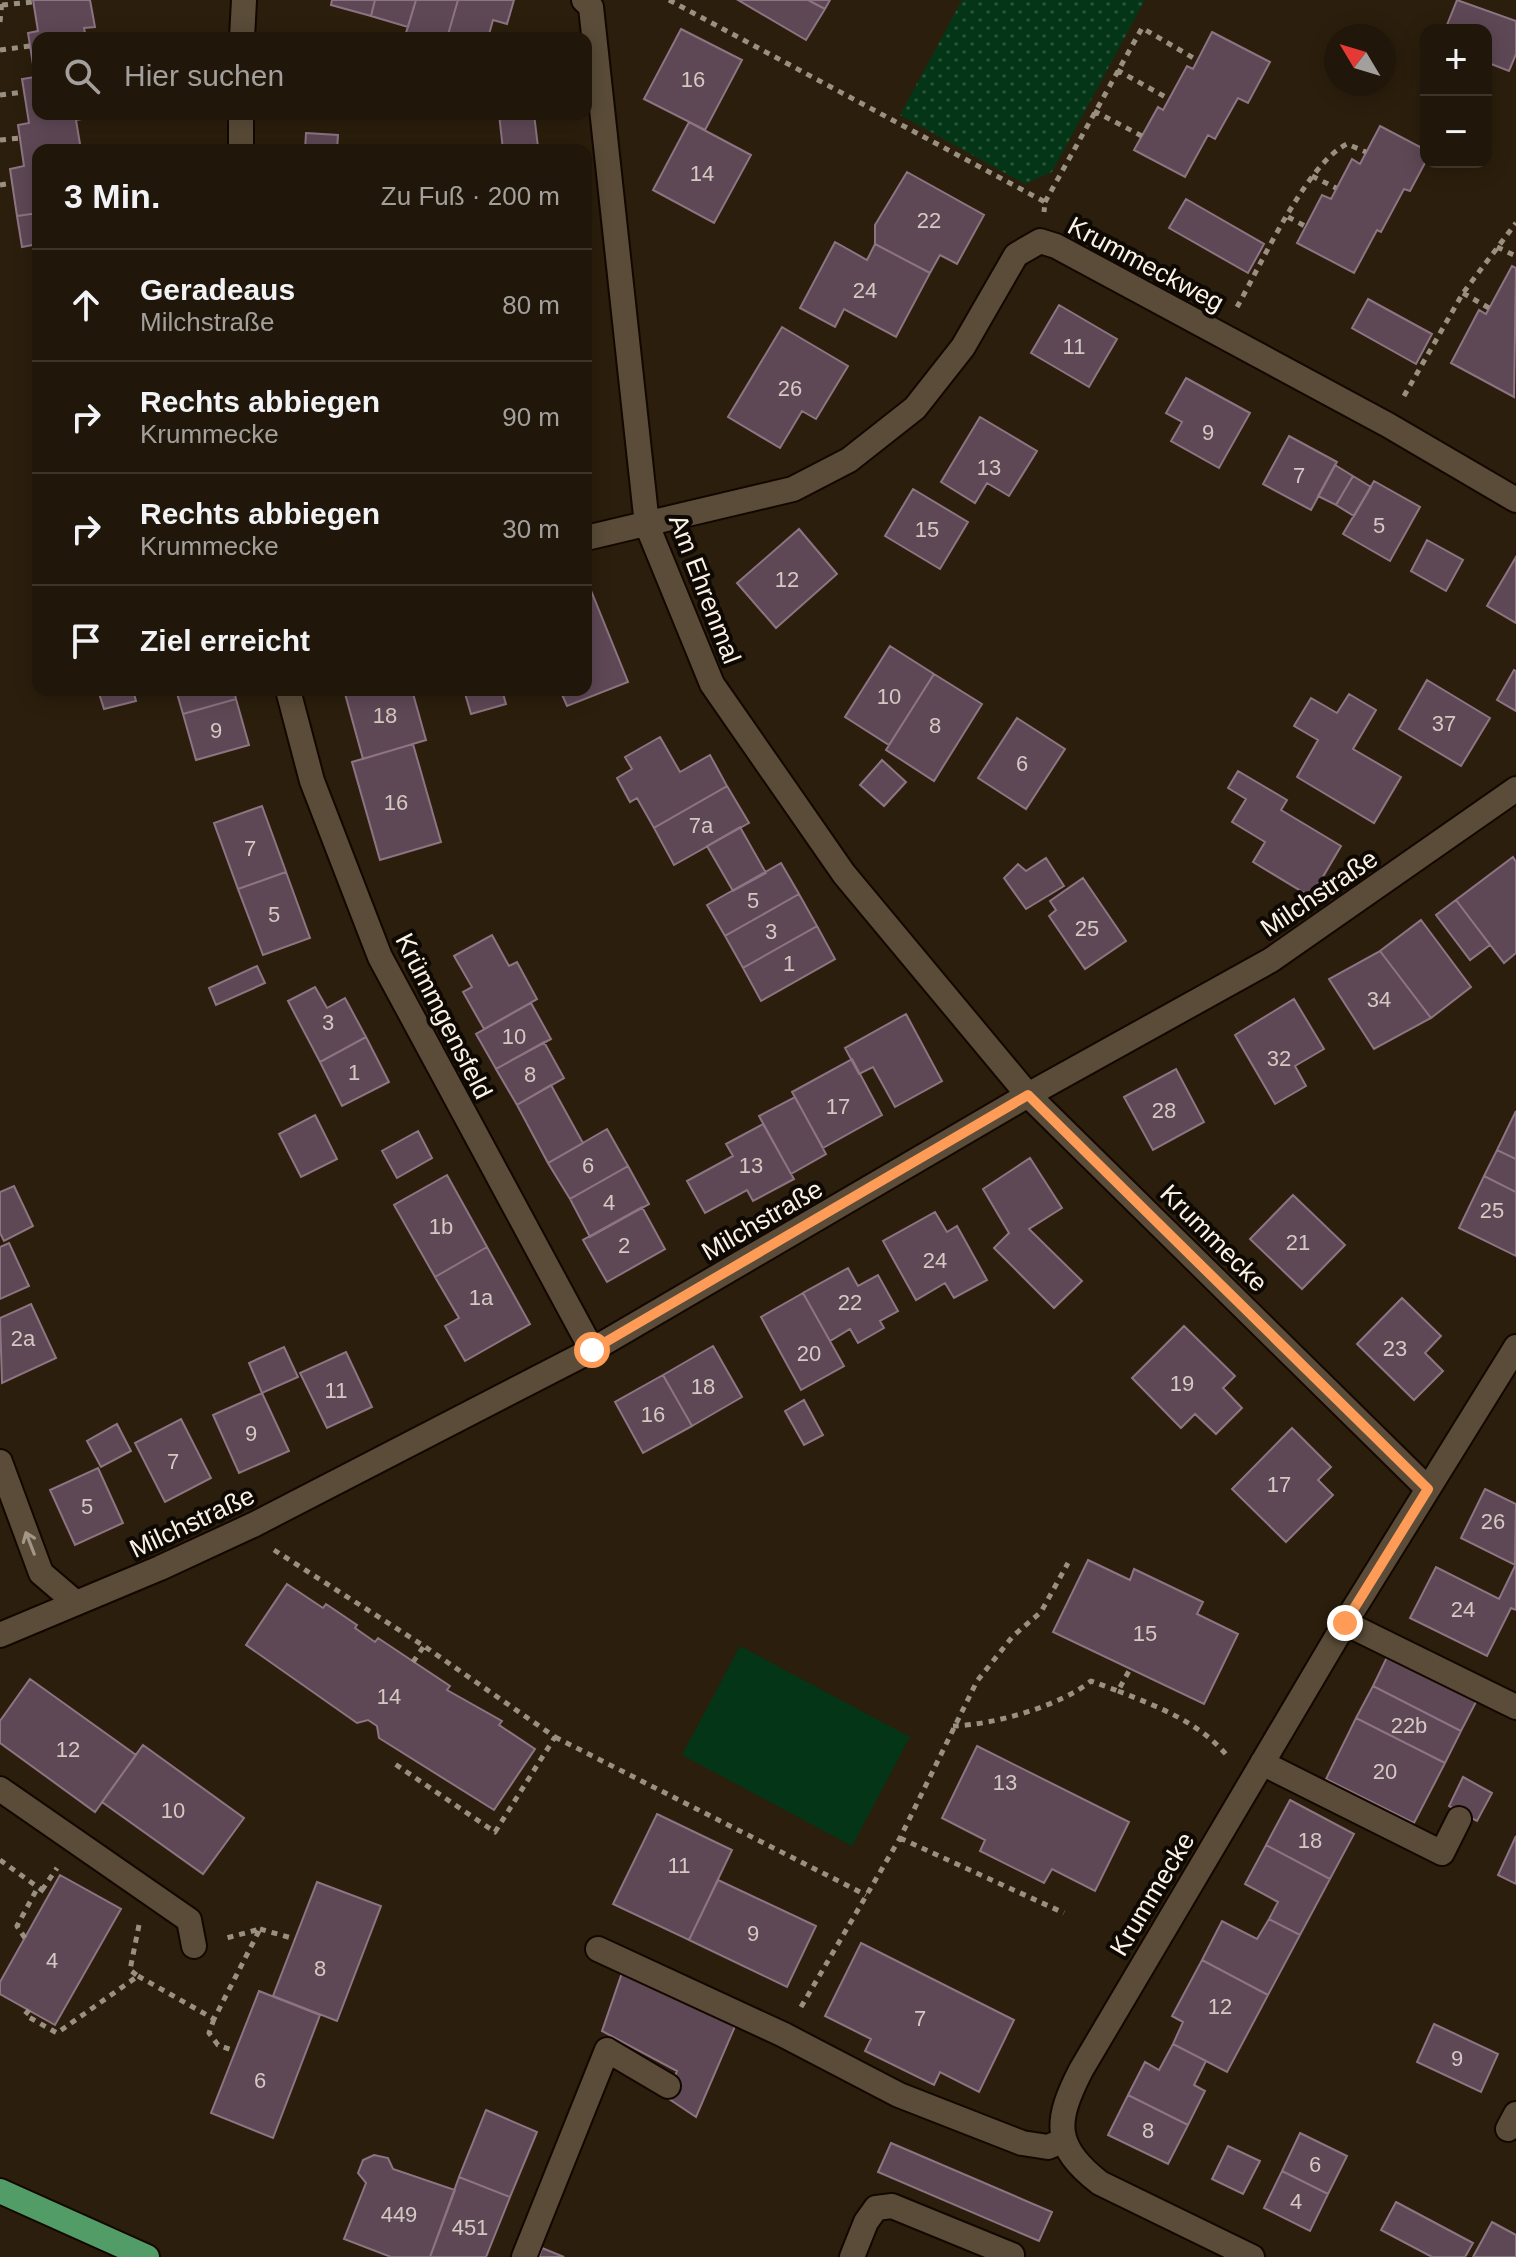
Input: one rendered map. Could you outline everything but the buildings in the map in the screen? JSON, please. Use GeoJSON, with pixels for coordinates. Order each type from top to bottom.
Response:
{"type":"FeatureCollection","features":[{"type":"Feature","properties":{"kind":"main road"},"geometry":{"type":"LineString","coordinates":[[0,2191],[147,2257]]}},
{"type":"Feature","properties":{"kind":"street"},"geometry":{"type":"LineString","coordinates":[[242,32],[244,0]]}},
{"type":"Feature","properties":{"kind":"street","name":"Am Ehrenmal"},"geometry":{"type":"LineString","coordinates":[[584,0],[591,7],[647,525],[712,684],[844,874],[1028,1095]]}},
{"type":"Feature","properties":{"kind":"street"},"geometry":{"type":"LineString","coordinates":[[241,120],[241,144]]}},
{"type":"Feature","properties":{"kind":"street","name":"Krummeckweg"},"geometry":{"type":"LineString","coordinates":[[592,537],[793,489],[849,460],[915,408],[963,347],[1016,255],[1040,241],[1056,246],[1388,425],[1516,500]]}},
{"type":"Feature","properties":{"kind":"street","name":"Krümmgensfeld"},"geometry":{"type":"LineString","coordinates":[[290,696],[312,781],[380,957],[592,1350]]}},
{"type":"Feature","properties":{"kind":"street","name":"Milchstraße"},"geometry":{"type":"LineString","coordinates":[[0,1635],[253,1525],[592,1350],[1028,1095],[1271,960],[1516,789]]}},
{"type":"Feature","properties":{"kind":"street","name":"Krummecke"},"geometry":{"type":"LineString","coordinates":[[1028,1095],[1428,1489]]}},
{"type":"Feature","properties":{"kind":"street","name":"Krummecke"},"geometry":{"type":"LineString","coordinates":[[1062,2141],[1061,2118],[1081,2070],[1345,1623],[1516,1347]]}},
{"type":"Feature","properties":{"kind":"street"},"geometry":{"type":"LineString","coordinates":[[0,1462],[41,1573],[76,1603]]}},
{"type":"Feature","properties":{"kind":"street"},"geometry":{"type":"LineString","coordinates":[[1345,1623],[1516,1707]]}},
{"type":"Feature","properties":{"kind":"street"},"geometry":{"type":"LineString","coordinates":[[1256,1774],[1442,1853],[1459,1819]]}},
{"type":"Feature","properties":{"kind":"street"},"geometry":{"type":"LineString","coordinates":[[0,1789],[189,1920],[194,1946]]}},
{"type":"Feature","properties":{"kind":"street"},"geometry":{"type":"LineString","coordinates":[[598,1949],[784,2035],[899,2095],[1022,2143],[1048,2147],[1062,2141],[1080,2167],[1100,2183],[1252,2257]]}},
{"type":"Feature","properties":{"kind":"street"},"geometry":{"type":"LineString","coordinates":[[524,2257],[607,2050],[668,2086]]}},
{"type":"Feature","properties":{"kind":"street"},"geometry":{"type":"LineString","coordinates":[[852,2257],[866,2222],[876,2208],[892,2206],[1012,2255]]}},
{"type":"Feature","properties":{"kind":"path"},"geometry":{"type":"LineString","coordinates":[[669,0],[683,2],[1045,202],[1040,241]]}},
{"type":"Feature","properties":{"kind":"path"},"geometry":{"type":"LineString","coordinates":[[0,22],[2,2],[33,2]]}},
{"type":"Feature","properties":{"kind":"path","name":"Krummeckweg"},"geometry":{"type":"LineString","coordinates":[[1045,202],[1142,28],[1197,60]]}},
{"type":"Feature","properties":{"kind":"path"},"geometry":{"type":"LineString","coordinates":[[0,50],[30,46]]}},
{"type":"Feature","properties":{"kind":"path"},"geometry":{"type":"LineString","coordinates":[[1117,70],[1169,99]]}},
{"type":"Feature","properties":{"kind":"path"},"geometry":{"type":"LineString","coordinates":[[0,95],[24,92]]}},
{"type":"Feature","properties":{"kind":"path"},"geometry":{"type":"LineString","coordinates":[[1094,111],[1142,136]]}},
{"type":"Feature","properties":{"kind":"path"},"geometry":{"type":"LineString","coordinates":[[0,140],[20,138]]}},
{"type":"Feature","properties":{"kind":"path","name":"Krummeckweg"},"geometry":{"type":"LineString","coordinates":[[1221,335],[1312,176],[1333,151],[1347,144],[1366,152]]}},
{"type":"Feature","properties":{"kind":"path"},"geometry":{"type":"LineString","coordinates":[[1312,176],[1336,188]]}},
{"type":"Feature","properties":{"kind":"path"},"geometry":{"type":"LineString","coordinates":[[0,185],[12,183]]}},
{"type":"Feature","properties":{"kind":"path"},"geometry":{"type":"LineString","coordinates":[[1288,217],[1305,226]]}},
{"type":"Feature","properties":{"kind":"path"},"geometry":{"type":"LineString","coordinates":[[1388,425],[1463,293],[1516,223]]}},
{"type":"Feature","properties":{"kind":"path"},"geometry":{"type":"LineString","coordinates":[[1497,247],[1516,256]]}},
{"type":"Feature","properties":{"kind":"path"},"geometry":{"type":"LineString","coordinates":[[1463,293],[1489,308]]}},
{"type":"Feature","properties":{"kind":"path"},"geometry":{"type":"LineString","coordinates":[[253,1525],[268,1546],[424,1646],[555,1737],[866,1895]]}},
{"type":"Feature","properties":{"kind":"path"},"geometry":{"type":"LineString","coordinates":[[784,2035],[900,1838],[952,1726],[977,1681],[1013,1636],[1041,1612],[1068,1563]]}},
{"type":"Feature","properties":{"kind":"path"},"geometry":{"type":"LineString","coordinates":[[413,1662],[424,1646]]}},
{"type":"Feature","properties":{"kind":"path"},"geometry":{"type":"LineString","coordinates":[[1118,1691],[1130,1669]]}},
{"type":"Feature","properties":{"kind":"path"},"geometry":{"type":"LineString","coordinates":[[952,1726],[982,1725],[1074,1694],[1091,1681],[1178,1716],[1210,1736],[1256,1774]]}},
{"type":"Feature","properties":{"kind":"path"},"geometry":{"type":"LineString","coordinates":[[392,1762],[495,1832],[555,1737]]}},
{"type":"Feature","properties":{"kind":"path"},"geometry":{"type":"LineString","coordinates":[[900,1838],[1064,1913]]}},
{"type":"Feature","properties":{"kind":"path"},"geometry":{"type":"LineString","coordinates":[[0,1860],[49,1895]]}},
{"type":"Feature","properties":{"kind":"path"},"geometry":{"type":"LineString","coordinates":[[25,1938],[17,1926],[38,1887]]}},
{"type":"Feature","properties":{"kind":"path"},"geometry":{"type":"LineString","coordinates":[[29,2010],[25,2015],[57,2033],[138,1976],[130,1970],[147,1890]]}},
{"type":"Feature","properties":{"kind":"path"},"geometry":{"type":"LineString","coordinates":[[260,1929],[295,1939]]}},
{"type":"Feature","properties":{"kind":"path"},"geometry":{"type":"LineString","coordinates":[[214,2019],[209,2033],[218,2045],[235,2051]]}},
{"type":"Feature","properties":{"kind":"green space"},"geometry":{"type":"Polygon","coordinates":[[[962,0],[1145,0],[1052,172],[1025,184],[900,115],[962,0]]]}},
{"type":"Feature","properties":{"kind":"green space"},"geometry":{"type":"Polygon","coordinates":[[[740,1646],[910,1737],[852,1846],[682,1755],[740,1646]]]}},
{"type":"Feature","properties":{"kind":"route"},"geometry":{"type":"LineString","coordinates":[[592,1350],[810,1226],[1028,1095],[1428,1489],[1345,1623]]}}]}
